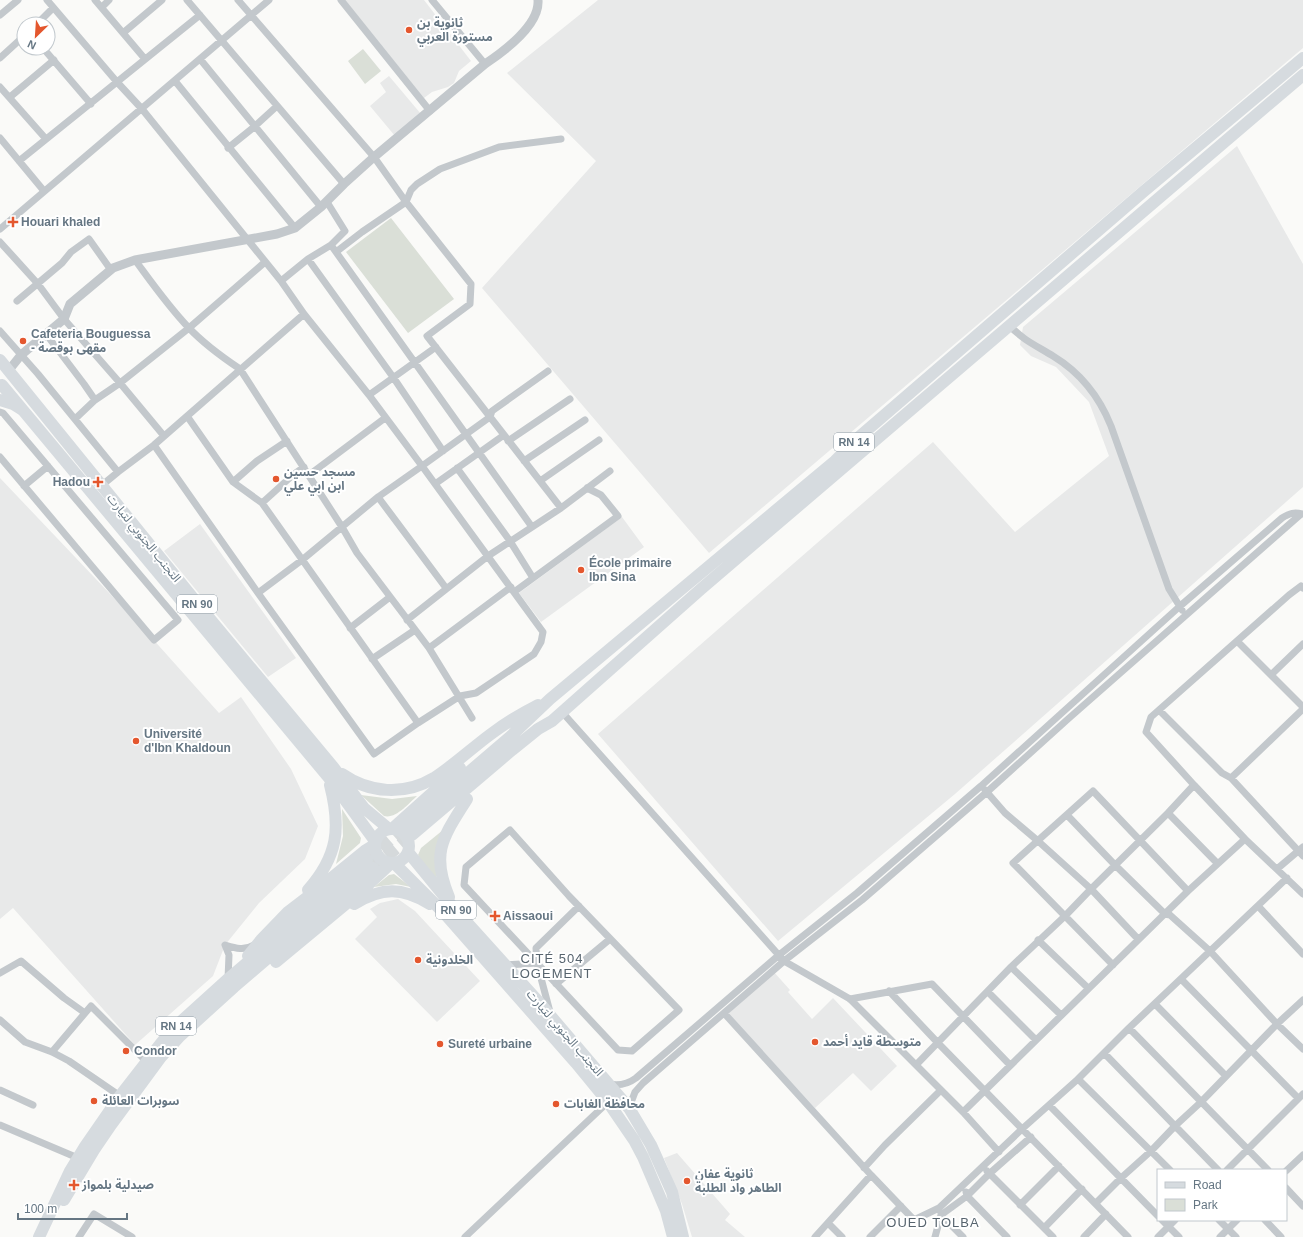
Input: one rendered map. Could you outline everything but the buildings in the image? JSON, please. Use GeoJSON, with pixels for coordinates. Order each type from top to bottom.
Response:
{"type":"FeatureCollection","features":[{"type":"Feature","properties":{"kind":"main road","name":"RN 14"},"geometry":{"type":"LineString","coordinates":[[409,840],[511,736],[550,699],[830,465],[859,438],[1143,192],[1303,58]]}},
{"type":"Feature","properties":{"kind":"main road","name":"RN 14"},"geometry":{"type":"LineString","coordinates":[[409,840],[512,750],[538,729],[552,721],[825,482],[868,448],[1303,75]]}},
{"type":"Feature","properties":{"kind":"main road"},"geometry":{"type":"LineString","coordinates":[[1,384],[9,382],[5,368]]}},
{"type":"Feature","properties":{"kind":"main road","name":"التجنب الجنوبي لتيارت"},"geometry":{"type":"LineString","coordinates":[[5,368],[331,773],[375,842]]}},
{"type":"Feature","properties":{"kind":"main road","name":"التجنب الجنوبي لتيارت"},"geometry":{"type":"LineString","coordinates":[[1,384],[331,773],[364,808],[390,829]]}},
{"type":"Feature","properties":{"kind":"main road"},"geometry":{"type":"LineString","coordinates":[[0,400],[13,404],[22,409]]}},
{"type":"Feature","properties":{"kind":"main road","name":"RN 14"},"geometry":{"type":"LineString","coordinates":[[859,438],[868,448]]}},
{"type":"Feature","properties":{"kind":"main road"},"geometry":{"type":"LineString","coordinates":[[231,983],[261,940],[309,889],[324,870],[330,859],[336,830],[336,813],[331,773],[366,787],[384,791],[418,786],[433,778],[491,734],[529,709],[550,699]]}},
{"type":"Feature","properties":{"kind":"main road"},"geometry":{"type":"LineString","coordinates":[[288,912],[366,850],[375,842],[380,833],[390,829],[487,745],[550,699]]}},
{"type":"Feature","properties":{"kind":"main road"},"geometry":{"type":"LineString","coordinates":[[231,983],[258,975],[310,934],[393,864],[403,860],[409,840],[467,798],[552,721]]}},
{"type":"Feature","properties":{"kind":"main road"},"geometry":{"type":"LineString","coordinates":[[449,910],[441,874],[440,856],[442,841],[467,798]]}},
{"type":"Feature","properties":{"kind":"main road"},"geometry":{"type":"LineString","coordinates":[[390,829],[398,830],[409,840]]}},
{"type":"Feature","properties":{"kind":"main road","name":"التجنب الجنوبي لتيارت"},"geometry":{"type":"LineString","coordinates":[[409,840],[449,910],[608,1102],[634,1140],[666,1211],[673,1237]]}},
{"type":"Feature","properties":{"kind":"main road"},"geometry":{"type":"LineString","coordinates":[[375,842],[376,855],[385,862],[393,864]]}},
{"type":"Feature","properties":{"kind":"main road","name":"RN 14"},"geometry":{"type":"LineString","coordinates":[[39,1237],[70,1171],[78,1158],[120,1096],[146,1061],[176,1026],[231,983],[370,864]]}},
{"type":"Feature","properties":{"kind":"main road","name":"التجنب الجنوبي لتيارت"},"geometry":{"type":"LineString","coordinates":[[393,864],[449,910],[506,965],[630,1108],[651,1145],[672,1192],[683,1237]]}},
{"type":"Feature","properties":{"kind":"main road"},"geometry":{"type":"LineString","coordinates":[[310,934],[362,899],[372,894],[387,891],[401,891],[449,910]]}},
{"type":"Feature","properties":{"kind":"main road","name":"RN 14"},"geometry":{"type":"LineString","coordinates":[[46,1237],[62,1204],[94,1150],[161,1057],[231,983]]}},
{"type":"Feature","properties":{"kind":"street"},"geometry":{"type":"LineString","coordinates":[[0,15],[18,0]]}},
{"type":"Feature","properties":{"kind":"street"},"geometry":{"type":"LineString","coordinates":[[47,0],[142,109],[265,262],[304,314],[369,395],[543,632],[541,642],[534,654],[476,693],[460,696],[374,754],[154,445]]}},
{"type":"Feature","properties":{"kind":"street"},"geometry":{"type":"LineString","coordinates":[[95,0],[145,59]]}},
{"type":"Feature","properties":{"kind":"street"},"geometry":{"type":"LineString","coordinates":[[102,7],[110,0]]}},
{"type":"Feature","properties":{"kind":"street"},"geometry":{"type":"LineString","coordinates":[[123,33],[162,0]]}},
{"type":"Feature","properties":{"kind":"street"},"geometry":{"type":"LineString","coordinates":[[187,0],[344,184]]}},
{"type":"Feature","properties":{"kind":"street"},"geometry":{"type":"LineString","coordinates":[[238,0],[374,157],[406,202],[471,284],[470,304],[427,336],[561,508]]}},
{"type":"Feature","properties":{"kind":"street"},"geometry":{"type":"LineString","coordinates":[[0,230],[269,0]]}},
{"type":"Feature","properties":{"kind":"street"},"geometry":{"type":"LineString","coordinates":[[341,0],[430,111]]}},
{"type":"Feature","properties":{"kind":"street"},"geometry":{"type":"LineString","coordinates":[[432,0],[485,64]]}},
{"type":"Feature","properties":{"kind":"street"},"geometry":{"type":"LineString","coordinates":[[5,368],[64,319],[70,304],[111,270],[135,260],[277,234],[295,228],[324,205],[344,184],[374,157],[485,64],[500,54],[527,30],[534,15],[538,0]]}},
{"type":"Feature","properties":{"kind":"street"},"geometry":{"type":"LineString","coordinates":[[46,16],[54,8]]}},
{"type":"Feature","properties":{"kind":"street"},"geometry":{"type":"LineString","coordinates":[[19,161],[200,15]]}},
{"type":"Feature","properties":{"kind":"street"},"geometry":{"type":"LineString","coordinates":[[0,58],[16,43]]}},
{"type":"Feature","properties":{"kind":"street"},"geometry":{"type":"LineString","coordinates":[[50,56],[91,104]]}},
{"type":"Feature","properties":{"kind":"street"},"geometry":{"type":"LineString","coordinates":[[200,59],[254,127],[346,231],[331,245],[308,259],[280,281]]}},
{"type":"Feature","properties":{"kind":"street"},"geometry":{"type":"LineString","coordinates":[[10,97],[54,60]]}},
{"type":"Feature","properties":{"kind":"street"},"geometry":{"type":"LineString","coordinates":[[175,81],[228,148],[295,228]]}},
{"type":"Feature","properties":{"kind":"street"},"geometry":{"type":"LineString","coordinates":[[0,87],[46,139]]}},
{"type":"Feature","properties":{"kind":"street"},"geometry":{"type":"LineString","coordinates":[[228,148],[277,106]]}},
{"type":"Feature","properties":{"kind":"street"},"geometry":{"type":"LineString","coordinates":[[0,138],[44,191]]}},
{"type":"Feature","properties":{"kind":"street"},"geometry":{"type":"LineString","coordinates":[[336,252],[406,202],[411,190],[417,184],[440,169],[499,147],[561,139]]}},
{"type":"Feature","properties":{"kind":"street"},"geometry":{"type":"LineString","coordinates":[[17,301],[62,263],[71,252],[89,239],[111,270]]}},
{"type":"Feature","properties":{"kind":"street"},"geometry":{"type":"LineString","coordinates":[[0,242],[38,284],[64,319],[164,436]]}},
{"type":"Feature","properties":{"kind":"street"},"geometry":{"type":"LineString","coordinates":[[331,245],[532,527]]}},
{"type":"Feature","properties":{"kind":"street"},"geometry":{"type":"LineString","coordinates":[[308,259],[393,377],[443,451]]}},
{"type":"Feature","properties":{"kind":"street"},"geometry":{"type":"LineString","coordinates":[[135,260],[171,309],[189,328],[222,357],[240,369],[357,552],[429,648],[460,696],[472,718]]}},
{"type":"Feature","properties":{"kind":"street"},"geometry":{"type":"LineString","coordinates":[[75,419],[95,400],[120,383],[189,328],[265,262]]}},
{"type":"Feature","properties":{"kind":"street"},"geometry":{"type":"LineString","coordinates":[[101,486],[154,445],[304,314]]}},
{"type":"Feature","properties":{"kind":"street"},"geometry":{"type":"LineString","coordinates":[[1010,326],[1024,339],[1071,368],[1088,385],[1102,404],[1169,589],[1179,607],[1186,615]]}},
{"type":"Feature","properties":{"kind":"street"},"geometry":{"type":"LineString","coordinates":[[0,331],[38,374],[118,472]]}},
{"type":"Feature","properties":{"kind":"street"},"geometry":{"type":"LineString","coordinates":[[46,334],[95,400]]}},
{"type":"Feature","properties":{"kind":"street"},"geometry":{"type":"LineString","coordinates":[[369,395],[436,347]]}},
{"type":"Feature","properties":{"kind":"street"},"geometry":{"type":"LineString","coordinates":[[258,593],[302,560],[378,497],[490,417],[492,411],[548,371]]}},
{"type":"Feature","properties":{"kind":"street"},"geometry":{"type":"LineString","coordinates":[[435,484],[480,453],[570,399]]}},
{"type":"Feature","properties":{"kind":"street"},"geometry":{"type":"LineString","coordinates":[[0,412],[3,413],[178,620],[154,640],[0,457]]}},
{"type":"Feature","properties":{"kind":"street"},"geometry":{"type":"LineString","coordinates":[[187,416],[233,482],[262,503],[418,723]]}},
{"type":"Feature","properties":{"kind":"street"},"geometry":{"type":"LineString","coordinates":[[309,475],[385,418]]}},
{"type":"Feature","properties":{"kind":"street"},"geometry":{"type":"LineString","coordinates":[[524,461],[585,420]]}},
{"type":"Feature","properties":{"kind":"street"},"geometry":{"type":"LineString","coordinates":[[540,481],[599,440]]}},
{"type":"Feature","properties":{"kind":"street"},"geometry":{"type":"LineString","coordinates":[[233,482],[257,461],[287,441]]}},
{"type":"Feature","properties":{"kind":"street"},"geometry":{"type":"LineString","coordinates":[[24,486],[48,466]]}},
{"type":"Feature","properties":{"kind":"street"},"geometry":{"type":"LineString","coordinates":[[262,503],[304,467]]}},
{"type":"Feature","properties":{"kind":"street"},"geometry":{"type":"LineString","coordinates":[[457,468],[510,541],[534,578]]}},
{"type":"Feature","properties":{"kind":"street"},"geometry":{"type":"LineString","coordinates":[[407,620],[488,556],[561,508],[610,471]]}},
{"type":"Feature","properties":{"kind":"street"},"geometry":{"type":"LineString","coordinates":[[429,648],[512,590],[534,578],[618,516],[601,495],[587,488]]}},
{"type":"Feature","properties":{"kind":"street"},"geometry":{"type":"LineString","coordinates":[[378,497],[446,588]]}},
{"type":"Feature","properties":{"kind":"street"},"geometry":{"type":"LineString","coordinates":[[609,1084],[621,1085],[633,1080],[779,955],[857,893],[981,786],[1179,607],[1282,518],[1295,512],[1302,514]]}},
{"type":"Feature","properties":{"kind":"street"},"geometry":{"type":"LineString","coordinates":[[630,1108],[633,1096],[640,1086],[784,961],[862,900],[911,858],[1302,514]]}},
{"type":"Feature","properties":{"kind":"street"},"geometry":{"type":"LineString","coordinates":[[1303,588],[1301,586],[1288,595],[1159,710],[1151,718],[1146,732],[1245,839],[1303,894]]}},
{"type":"Feature","properties":{"kind":"street"},"geometry":{"type":"LineString","coordinates":[[350,628],[390,597]]}},
{"type":"Feature","properties":{"kind":"street"},"geometry":{"type":"LineString","coordinates":[[372,659],[415,630]]}},
{"type":"Feature","properties":{"kind":"street"},"geometry":{"type":"LineString","coordinates":[[1231,778],[1303,708],[1272,674],[1237,641]]}},
{"type":"Feature","properties":{"kind":"street"},"geometry":{"type":"LineString","coordinates":[[1272,674],[1303,644]]}},
{"type":"Feature","properties":{"kind":"street"},"geometry":{"type":"LineString","coordinates":[[1159,710],[1222,773],[1231,778],[1301,852],[1277,869]]}},
{"type":"Feature","properties":{"kind":"street"},"geometry":{"type":"LineString","coordinates":[[562,712],[784,961],[850,999],[963,1112],[999,1152]]}},
{"type":"Feature","properties":{"kind":"street"},"geometry":{"type":"LineString","coordinates":[[1062,712],[1068,719]]}},
{"type":"Feature","properties":{"kind":"street"},"geometry":{"type":"LineString","coordinates":[[916,1065],[1011,967],[1065,916],[1194,785]]}},
{"type":"Feature","properties":{"kind":"street"},"geometry":{"type":"LineString","coordinates":[[981,786],[1005,813],[1038,840],[1091,889],[1138,939]]}},
{"type":"Feature","properties":{"kind":"street"},"geometry":{"type":"LineString","coordinates":[[1113,964],[1013,863],[1093,791],[1188,891]]}},
{"type":"Feature","properties":{"kind":"street"},"geometry":{"type":"LineString","coordinates":[[1168,813],[1217,863]]}},
{"type":"Feature","properties":{"kind":"street"},"geometry":{"type":"LineString","coordinates":[[1067,815],[1165,914],[1170,916],[1210,951],[1303,1050]]}},
{"type":"Feature","properties":{"kind":"street"},"geometry":{"type":"LineString","coordinates":[[510,830],[579,906],[679,1010],[632,1051],[618,1050],[464,885],[466,867],[510,830]]}},
{"type":"Feature","properties":{"kind":"street"},"geometry":{"type":"LineString","coordinates":[[963,1112],[1138,939],[1217,863],[1245,839]]}},
{"type":"Feature","properties":{"kind":"street"},"geometry":{"type":"LineString","coordinates":[[905,851],[911,858]]}},
{"type":"Feature","properties":{"kind":"street"},"geometry":{"type":"LineString","coordinates":[[935,1237],[940,1212],[965,1184],[1022,1129],[1078,1079],[1129,1028],[1287,878]]}},
{"type":"Feature","properties":{"kind":"street"},"geometry":{"type":"LineString","coordinates":[[551,1016],[537,964],[536,948],[579,906]]}},
{"type":"Feature","properties":{"kind":"street"},"geometry":{"type":"LineString","coordinates":[[1258,906],[1303,954]]}},
{"type":"Feature","properties":{"kind":"street"},"geometry":{"type":"LineString","coordinates":[[556,984],[610,939]]}},
{"type":"Feature","properties":{"kind":"street"},"geometry":{"type":"LineString","coordinates":[[231,983],[229,955],[225,945],[239,949],[250,948],[261,940]]}},
{"type":"Feature","properties":{"kind":"street"},"geometry":{"type":"LineString","coordinates":[[1038,940],[1088,988]]}},
{"type":"Feature","properties":{"kind":"street"},"geometry":{"type":"LineString","coordinates":[[0,973],[22,961],[64,998],[85,1013]]}},
{"type":"Feature","properties":{"kind":"street"},"geometry":{"type":"LineString","coordinates":[[506,965],[537,964]]}},
{"type":"Feature","properties":{"kind":"street"},"geometry":{"type":"LineString","coordinates":[[1011,967],[1061,1015]]}},
{"type":"Feature","properties":{"kind":"street"},"geometry":{"type":"LineString","coordinates":[[1181,979],[1251,1051],[1301,1096],[1228,1169]]}},
{"type":"Feature","properties":{"kind":"street"},"geometry":{"type":"LineString","coordinates":[[850,999],[932,984],[1010,1065]]}},
{"type":"Feature","properties":{"kind":"street"},"geometry":{"type":"LineString","coordinates":[[890,991],[938,1043],[1127,1236]]}},
{"type":"Feature","properties":{"kind":"street"},"geometry":{"type":"LineString","coordinates":[[988,992],[1036,1040]]}},
{"type":"Feature","properties":{"kind":"street"},"geometry":{"type":"LineString","coordinates":[[1096,1203],[1201,1102],[1277,1024],[1303,1001]]}},
{"type":"Feature","properties":{"kind":"street"},"geometry":{"type":"LineString","coordinates":[[1155,1004],[1226,1076]]}},
{"type":"Feature","properties":{"kind":"street"},"geometry":{"type":"LineString","coordinates":[[52,1052],[91,1006],[146,1061]]}},
{"type":"Feature","properties":{"kind":"street"},"geometry":{"type":"LineString","coordinates":[[724,1013],[871,1176],[914,1220],[940,1212],[967,1196],[989,1174],[1031,1137]]}},
{"type":"Feature","properties":{"kind":"street"},"geometry":{"type":"LineString","coordinates":[[0,1020],[24,1042],[52,1052],[69,1061],[120,1096]]}},
{"type":"Feature","properties":{"kind":"street"},"geometry":{"type":"LineString","coordinates":[[1129,1028],[1267,1169]]}},
{"type":"Feature","properties":{"kind":"street"},"geometry":{"type":"LineString","coordinates":[[1104,1053],[1217,1169]]}},
{"type":"Feature","properties":{"kind":"street"},"geometry":{"type":"LineString","coordinates":[[1078,1079],[1169,1169]]}},
{"type":"Feature","properties":{"kind":"street"},"geometry":{"type":"LineString","coordinates":[[0,1090],[33,1105]]}},
{"type":"Feature","properties":{"kind":"street"},"geometry":{"type":"LineString","coordinates":[[864,1168],[940,1090]]}},
{"type":"Feature","properties":{"kind":"street"},"geometry":{"type":"LineString","coordinates":[[464,1237],[608,1102]]}},
{"type":"Feature","properties":{"kind":"street"},"geometry":{"type":"LineString","coordinates":[[1049,1105],[1157,1215]]}},
{"type":"Feature","properties":{"kind":"street"},"geometry":{"type":"LineString","coordinates":[[0,1125],[78,1158]]}},
{"type":"Feature","properties":{"kind":"street"},"geometry":{"type":"LineString","coordinates":[[1287,1170],[1303,1155]]}},
{"type":"Feature","properties":{"kind":"street"},"geometry":{"type":"LineString","coordinates":[[984,1166],[989,1174],[1053,1237]]}},
{"type":"Feature","properties":{"kind":"street"},"geometry":{"type":"LineString","coordinates":[[1020,1205],[1059,1166]]}},
{"type":"Feature","properties":{"kind":"street"},"geometry":{"type":"LineString","coordinates":[[815,1237],[871,1176]]}},
{"type":"Feature","properties":{"kind":"street"},"geometry":{"type":"LineString","coordinates":[[965,1184],[967,1196],[1007,1237]]}},
{"type":"Feature","properties":{"kind":"street"},"geometry":{"type":"LineString","coordinates":[[1044,1228],[1082,1189]]}},
{"type":"Feature","properties":{"kind":"street"},"geometry":{"type":"LineString","coordinates":[[1287,1189],[1303,1206]]}},
{"type":"Feature","properties":{"kind":"street"},"geometry":{"type":"LineString","coordinates":[[870,1237],[901,1206]]}},
{"type":"Feature","properties":{"kind":"street"},"geometry":{"type":"LineString","coordinates":[[940,1212],[964,1237]]}},
{"type":"Feature","properties":{"kind":"street"},"geometry":{"type":"LineString","coordinates":[[79,1237],[94,1214],[132,1237]]}},
{"type":"Feature","properties":{"kind":"street"},"geometry":{"type":"LineString","coordinates":[[1084,1237],[1106,1214]]}},
{"type":"Feature","properties":{"kind":"street"},"geometry":{"type":"LineString","coordinates":[[1163,1221],[1179,1237]]}},
{"type":"Feature","properties":{"kind":"street"},"geometry":{"type":"LineString","coordinates":[[1158,1237],[1174,1221]]}},
{"type":"Feature","properties":{"kind":"street"},"geometry":{"type":"LineString","coordinates":[[1220,1221],[1236,1237]]}},
{"type":"Feature","properties":{"kind":"street"},"geometry":{"type":"LineString","coordinates":[[1220,1237],[1236,1221]]}},
{"type":"Feature","properties":{"kind":"street"},"geometry":{"type":"LineString","coordinates":[[1266,1221],[1281,1237]]}},
{"type":"Feature","properties":{"kind":"street"},"geometry":{"type":"LineString","coordinates":[[828,1223],[842,1237]]}},
{"type":"Feature","properties":{"kind":"shaded area","name":"ثانوية بن مستورة العربي"},"geometry":{"type":"Polygon","coordinates":[[[345,0],[424,0],[471,61],[459,71],[454,83],[448,87],[432,92],[424,98],[345,0]]]}},
{"type":"Feature","properties":{"kind":"shaded area"},"geometry":{"type":"Polygon","coordinates":[[[598,0],[1303,0],[1303,48],[709,553],[482,288],[596,161],[507,73],[598,0]]]}},
{"type":"Feature","properties":{"kind":"shaded area"},"geometry":{"type":"Polygon","coordinates":[[[389,76],[421,114],[395,136],[370,106],[386,92],[380,83],[389,76]]]}},
{"type":"Feature","properties":{"kind":"shaded area"},"geometry":{"type":"Polygon","coordinates":[[[1237,146],[1303,264],[1303,487],[955,794],[778,941],[598,734],[933,442],[1015,532],[1109,456],[1089,402],[1056,367],[1031,356],[1020,345],[1023,327],[1237,146]]]}},
{"type":"Feature","properties":{"kind":"shaded area","name":"Université d'Ibn Khaldoun"},"geometry":{"type":"Polygon","coordinates":[[[0,478],[151,637],[219,713],[241,697],[291,769],[318,826],[305,859],[259,903],[225,945],[213,976],[135,1045],[13,908],[0,919],[0,478]]]}},
{"type":"Feature","properties":{"kind":"shaded area","name":"École primaire Ibn Sina"},"geometry":{"type":"Polygon","coordinates":[[[622,517],[644,547],[541,622],[519,593],[622,517]]]}},
{"type":"Feature","properties":{"kind":"shaded area"},"geometry":{"type":"Polygon","coordinates":[[[200,524],[296,658],[268,677],[164,551],[200,524]]]}},
{"type":"Feature","properties":{"kind":"shaded area","name":"الخلدونية"},"geometry":{"type":"Polygon","coordinates":[[[398,899],[415,911],[480,981],[437,1022],[355,939],[377,917],[370,909],[380,903],[398,899]]]}},
{"type":"Feature","properties":{"kind":"shaded area","name":"متوسطة قايد أحمد"},"geometry":{"type":"Polygon","coordinates":[[[773,971],[790,990],[788,992],[812,1019],[833,998],[897,1066],[871,1091],[853,1073],[815,1108],[728,1014],[773,971]]]}},
{"type":"Feature","properties":{"kind":"shaded area","name":"ثانوية عفان الطاهر واد الطلبة"},"geometry":{"type":"Polygon","coordinates":[[[677,1153],[730,1214],[725,1220],[745,1237],[692,1237],[682,1204],[664,1158],[677,1153]]]}},
{"type":"Feature","properties":{"kind":"green space"},"geometry":{"type":"Polygon","coordinates":[[[363,49],[381,71],[365,84],[348,61],[363,49]]]}},
{"type":"Feature","properties":{"kind":"green space"},"geometry":{"type":"Polygon","coordinates":[[[391,218],[454,299],[408,333],[346,252],[391,218]]]}},
{"type":"Feature","properties":{"kind":"green space"},"geometry":{"type":"Polygon","coordinates":[[[361,795],[392,799],[417,796],[402,810],[393,815],[384,816],[361,795]]]}},
{"type":"Feature","properties":{"kind":"green space"},"geometry":{"type":"Polygon","coordinates":[[[342,809],[361,838],[360,843],[336,864],[343,836],[342,809]]]}},
{"type":"Feature","properties":{"kind":"green space"},"geometry":{"type":"Polygon","coordinates":[[[443,830],[435,860],[437,881],[427,870],[418,855],[421,848],[443,830]]]}},
{"type":"Feature","properties":{"kind":"green space"},"geometry":{"type":"Polygon","coordinates":[[[394,874],[411,887],[396,884],[374,887],[389,875],[394,874]]]}},
{"type":"Feature","properties":{"kind":"tunnel"},"geometry":{"type":"LineString","coordinates":[[367,860],[406,826]]}},
{"type":"Feature","properties":{"kind":"tunnel"},"geometry":{"type":"LineString","coordinates":[[373,868],[412,835]]}},
{"type":"Feature","properties":{"kind":"place","name":"ثانوية بن مستورة العربي"},"geometry":{"type":"Point","coordinates":[409,30]}},
{"type":"Feature","properties":{"kind":"place","name":"Houari khaled"},"geometry":{"type":"Point","coordinates":[13,222]}},
{"type":"Feature","properties":{"kind":"place","name":"Cafeteria Bouguessa - مقهى بوقصة"},"geometry":{"type":"Point","coordinates":[23,341]}},
{"type":"Feature","properties":{"kind":"place","name":"مسجد حسين ابن ابي علي"},"geometry":{"type":"Point","coordinates":[276,479]}},
{"type":"Feature","properties":{"kind":"place","name":"Hadou"},"geometry":{"type":"Point","coordinates":[98,482]}},
{"type":"Feature","properties":{"kind":"place","name":"École primaire Ibn Sina"},"geometry":{"type":"Point","coordinates":[581,570]}},
{"type":"Feature","properties":{"kind":"place","name":"Université d'Ibn Khaldoun"},"geometry":{"type":"Point","coordinates":[136,741]}},
{"type":"Feature","properties":{"kind":"place","name":"Aissaoui"},"geometry":{"type":"Point","coordinates":[495,916]}},
{"type":"Feature","properties":{"kind":"place","name":"الخلدونية"},"geometry":{"type":"Point","coordinates":[418,960]}},
{"type":"Feature","properties":{"kind":"place","name":"متوسطة قايد أحمد"},"geometry":{"type":"Point","coordinates":[815,1042]}},
{"type":"Feature","properties":{"kind":"place","name":"Sureté urbaine"},"geometry":{"type":"Point","coordinates":[440,1044]}},
{"type":"Feature","properties":{"kind":"place","name":"Condor"},"geometry":{"type":"Point","coordinates":[126,1051]}},
{"type":"Feature","properties":{"kind":"place","name":"سوبرات العائلة"},"geometry":{"type":"Point","coordinates":[94,1101]}},
{"type":"Feature","properties":{"kind":"place","name":"محافظة الغابات"},"geometry":{"type":"Point","coordinates":[556,1104]}},
{"type":"Feature","properties":{"kind":"place","name":"ثانوية عفان الطاهر واد الطلبة"},"geometry":{"type":"Point","coordinates":[687,1181]}},
{"type":"Feature","properties":{"kind":"place","name":"صيدلية بلمواز"},"geometry":{"type":"Point","coordinates":[74,1185]}},
{"type":"Feature","properties":{"kind":"district","name":"CITÉ 504 LOGEMENT"},"geometry":{"type":"Point","coordinates":[552,966]}},
{"type":"Feature","properties":{"kind":"district","name":"OUED TOLBA"},"geometry":{"type":"Point","coordinates":[933,1222]}}]}
